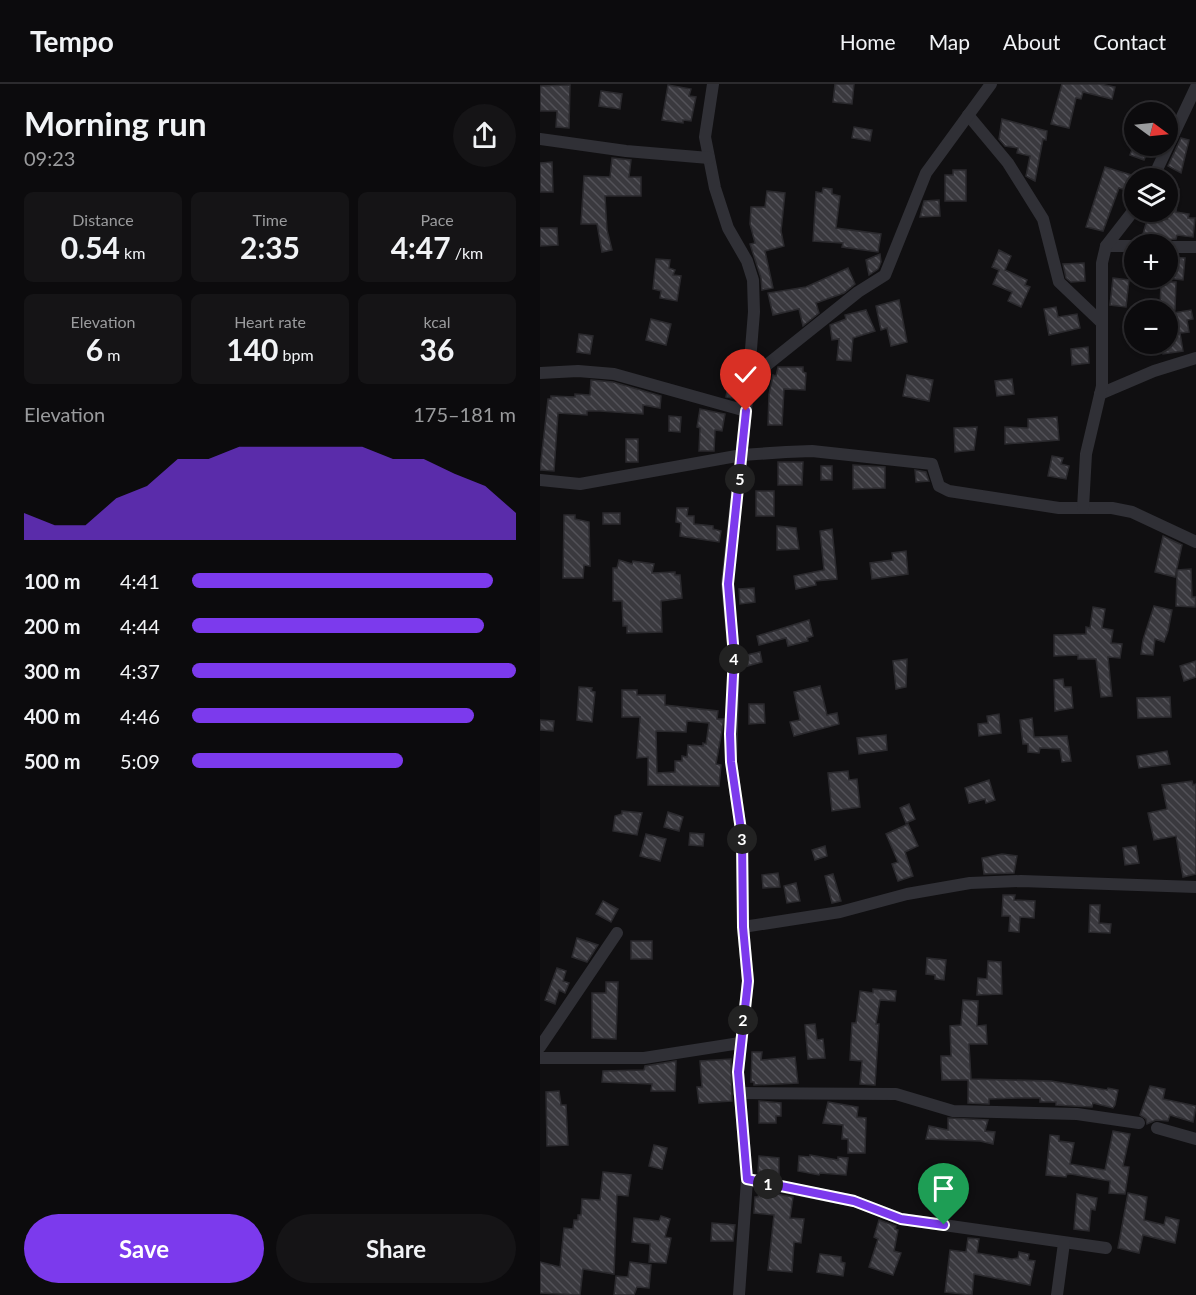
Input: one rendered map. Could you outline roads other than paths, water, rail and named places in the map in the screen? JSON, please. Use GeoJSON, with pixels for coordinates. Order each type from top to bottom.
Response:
{"type":"FeatureCollection","features":[{"type":"Feature","properties":{"kind":"street"},"geometry":{"type":"LineString","coordinates":[[713,84],[706,126],[709,158],[715,188],[728,228],[747,261],[753,280],[754,312],[728,584],[734,656],[730,753],[742,837],[743,927],[748,981],[740,1043],[739,1093],[747,1179],[739,1295]]}},
{"type":"Feature","properties":{"kind":"street"},"geometry":{"type":"LineString","coordinates":[[748,380],[858,292],[885,275],[926,173],[991,84]]}},
{"type":"Feature","properties":{"kind":"street"},"geometry":{"type":"LineString","coordinates":[[1158,168],[1196,87]]}},
{"type":"Feature","properties":{"kind":"street"},"geometry":{"type":"LineString","coordinates":[[968,115],[1008,163],[1043,219],[1059,282],[1102,323]]}},
{"type":"Feature","properties":{"kind":"street"},"geometry":{"type":"LineString","coordinates":[[540,139],[626,151],[709,158]]}},
{"type":"Feature","properties":{"kind":"street"},"geometry":{"type":"LineString","coordinates":[[1083,508],[1086,454],[1100,394],[1103,359],[1100,278],[1106,246],[1125,222]]}},
{"type":"Feature","properties":{"kind":"street"},"geometry":{"type":"LineString","coordinates":[[1106,246],[1124,246]]}},
{"type":"Feature","properties":{"kind":"street"},"geometry":{"type":"LineString","coordinates":[[1178,247],[1196,247]]}},
{"type":"Feature","properties":{"kind":"street"},"geometry":{"type":"LineString","coordinates":[[1100,394],[1154,370],[1196,358]]}},
{"type":"Feature","properties":{"kind":"street"},"geometry":{"type":"LineString","coordinates":[[540,373],[578,371],[614,374],[746,411]]}},
{"type":"Feature","properties":{"kind":"street"},"geometry":{"type":"LineString","coordinates":[[540,480],[580,484],[742,455],[812,451],[922,461],[932,464],[939,486],[949,491],[1059,508],[1112,508],[1132,512],[1196,542]]}},
{"type":"Feature","properties":{"kind":"street"},"geometry":{"type":"LineString","coordinates":[[743,927],[840,912],[907,894],[970,883],[1021,881],[1196,887]]}},
{"type":"Feature","properties":{"kind":"street"},"geometry":{"type":"LineString","coordinates":[[540,1047],[617,933]]}},
{"type":"Feature","properties":{"kind":"street"},"geometry":{"type":"LineString","coordinates":[[540,1058],[644,1058],[740,1043]]}},
{"type":"Feature","properties":{"kind":"street"},"geometry":{"type":"LineString","coordinates":[[739,1093],[896,1094],[953,1112],[1077,1114],[1139,1123]]}},
{"type":"Feature","properties":{"kind":"street"},"geometry":{"type":"LineString","coordinates":[[1157,1128],[1196,1139]]}},
{"type":"Feature","properties":{"kind":"street"},"geometry":{"type":"LineString","coordinates":[[747,1179],[854,1201],[901,1219],[1106,1248]]}},
{"type":"Feature","properties":{"kind":"street"},"geometry":{"type":"LineString","coordinates":[[1057,1295],[1064,1243]]}}]}
